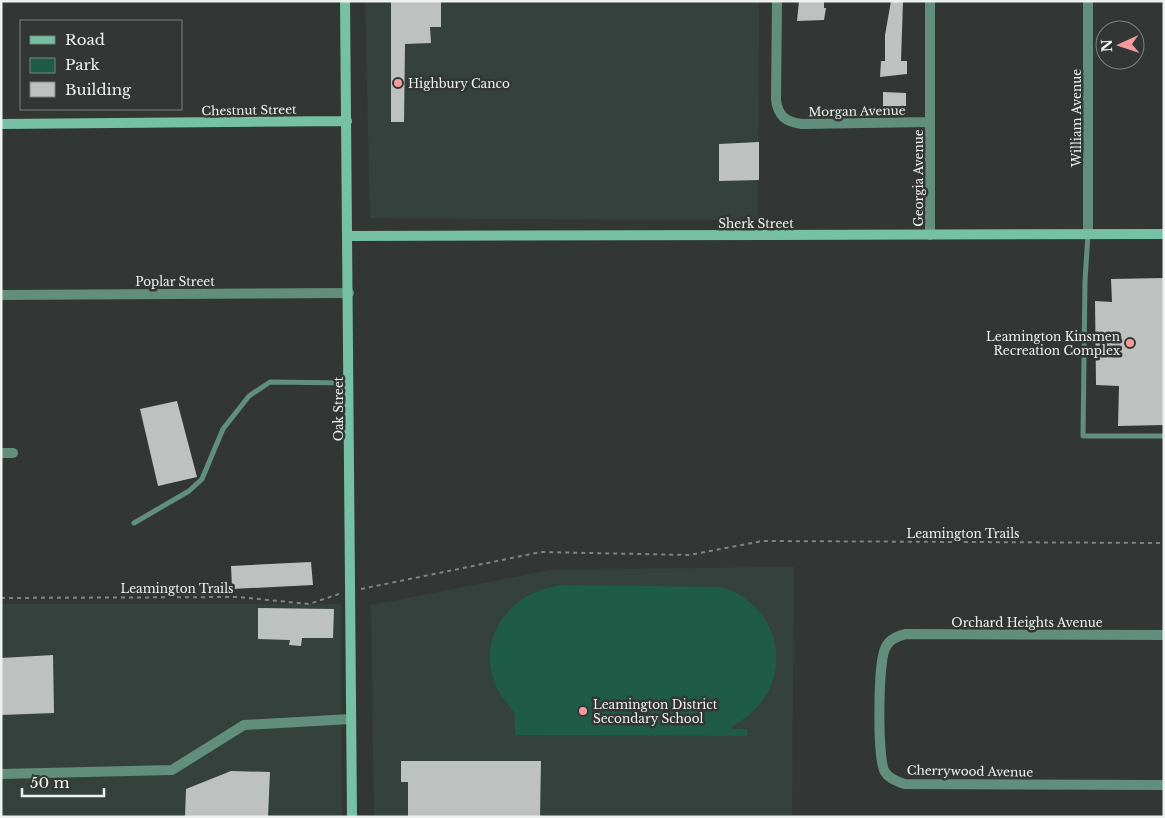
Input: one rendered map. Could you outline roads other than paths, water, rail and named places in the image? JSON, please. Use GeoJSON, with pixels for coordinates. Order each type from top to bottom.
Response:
{"type":"FeatureCollection","features":[{"type":"Feature","properties":{"kind":"street","name":"Oak Street"},"geometry":{"type":"LineString","coordinates":[[345,1],[350,383],[352,817]]}},
{"type":"Feature","properties":{"kind":"street","name":"Morgan Avenue"},"geometry":{"type":"LineString","coordinates":[[776,1],[776,100],[777,110],[784,119],[802,124],[930,122]]}},
{"type":"Feature","properties":{"kind":"street","name":"Georgia Avenue"},"geometry":{"type":"LineString","coordinates":[[930,1],[930,235]]}},
{"type":"Feature","properties":{"kind":"street","name":"William Avenue"},"geometry":{"type":"LineString","coordinates":[[1088,1],[1088,234]]}},
{"type":"Feature","properties":{"kind":"street","name":"Chestnut Street"},"geometry":{"type":"LineString","coordinates":[[1,124],[347,121]]}},
{"type":"Feature","properties":{"kind":"street","name":"Sherk Street"},"geometry":{"type":"LineString","coordinates":[[348,236],[1164,234]]}},
{"type":"Feature","properties":{"kind":"street","name":"Poplar Street"},"geometry":{"type":"LineString","coordinates":[[1,295],[349,293]]}},
{"type":"Feature","properties":{"kind":"street"},"geometry":{"type":"LineString","coordinates":[[1,453],[13,453]]}},
{"type":"Feature","properties":{"kind":"street","name":"Orchard Heights Avenue"},"geometry":{"type":"LineString","coordinates":[[891,640],[906,634],[1164,635]]}},
{"type":"Feature","properties":{"kind":"street","name":"Cherrywood Avenue"},"geometry":{"type":"LineString","coordinates":[[891,640],[885,647],[881,667],[881,754],[882,765],[886,773],[893,780],[904,784],[1164,785]]}},
{"type":"Feature","properties":{"kind":"street"},"geometry":{"type":"LineString","coordinates":[[1,774],[172,770],[244,725],[351,718]]}},
{"type":"Feature","properties":{"kind":"lane"},"geometry":{"type":"LineString","coordinates":[[1088,234],[1085,281],[1083,436],[1164,436]]}},
{"type":"Feature","properties":{"kind":"lane"},"geometry":{"type":"LineString","coordinates":[[134,523],[182,496],[202,479],[223,430],[249,396],[270,382],[350,383]]}},
{"type":"Feature","properties":{"kind":"place","name":"Highbury Canco"},"geometry":{"type":"Point","coordinates":[398,83]}},
{"type":"Feature","properties":{"kind":"place","name":"Leamington Kinsmen Recreation Complex"},"geometry":{"type":"Point","coordinates":[1130,343]}},
{"type":"Feature","properties":{"kind":"place","name":"Leamington District Secondary School"},"geometry":{"type":"Point","coordinates":[583,711]}}]}
